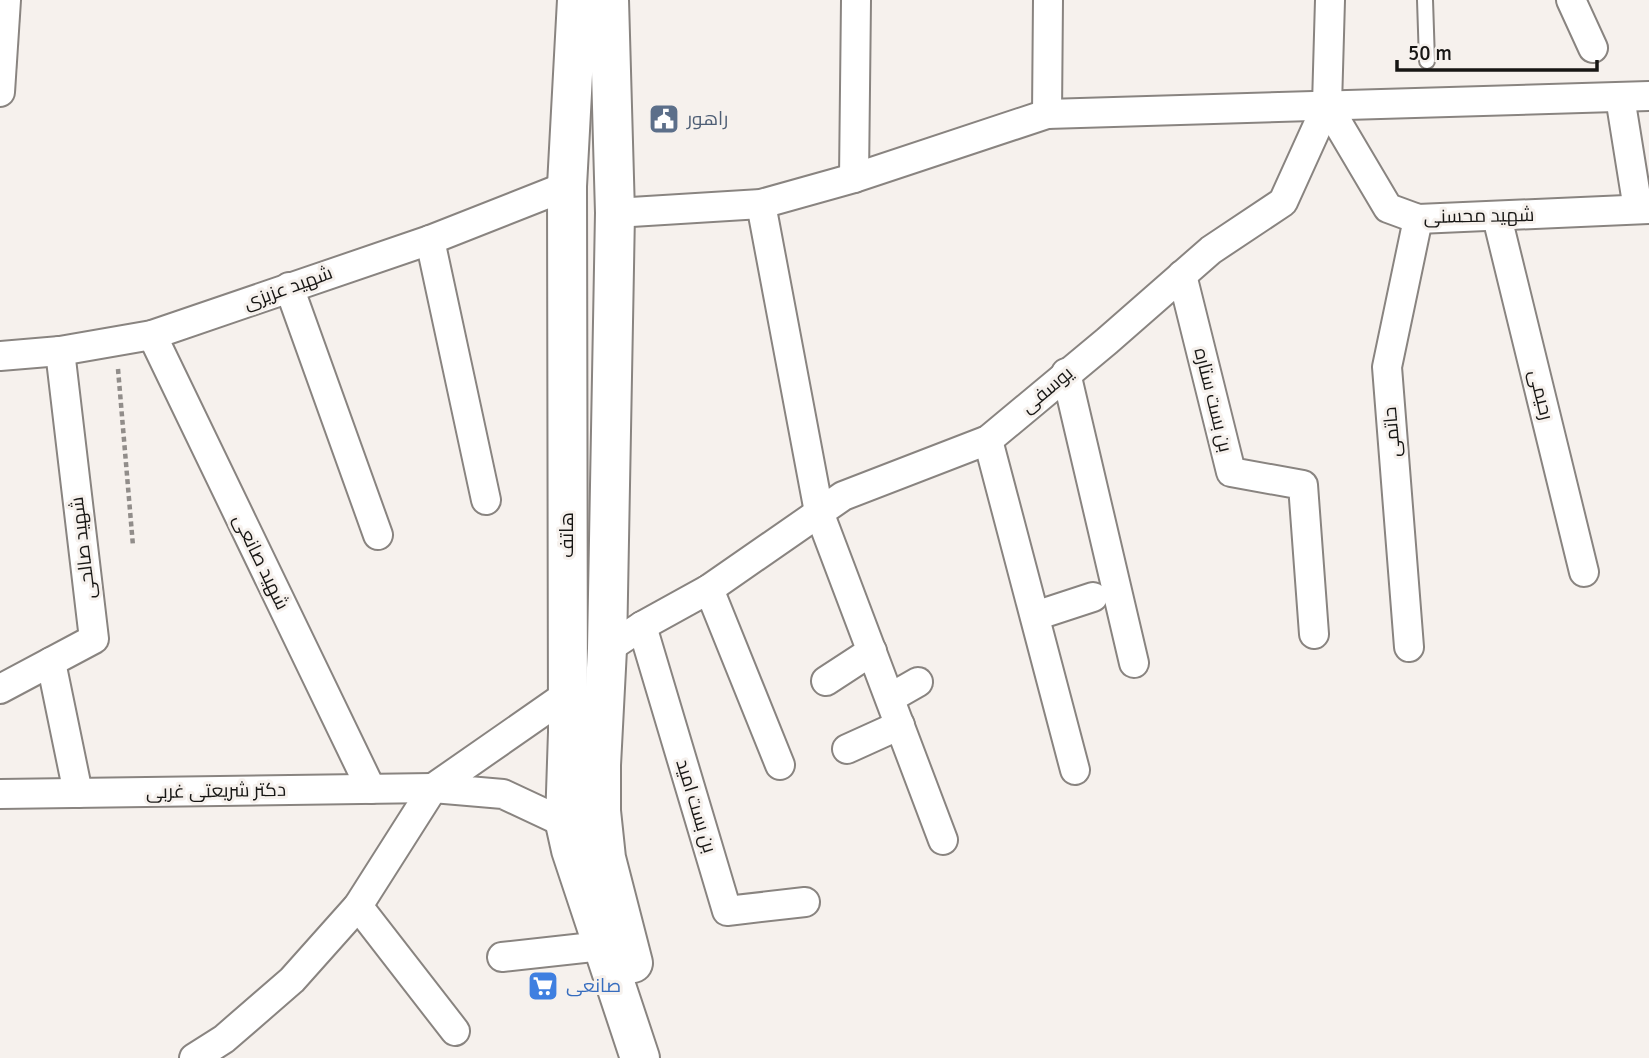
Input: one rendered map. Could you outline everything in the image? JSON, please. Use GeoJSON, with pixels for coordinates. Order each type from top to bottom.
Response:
{"type":"FeatureCollection","features":[{"type":"Feature","properties":{"kind":"main road","name":"هاتف"},"geometry":{"type":"LineString","coordinates":[[577,0],[567,186],[568,694],[565,823],[571,850],[640,1058]]}},
{"type":"Feature","properties":{"kind":"main road"},"geometry":{"type":"LineString","coordinates":[[609,0],[615,213],[607,649],[601,811],[606,858],[639,989],[664,1058]]}},
{"type":"Feature","properties":{"kind":"street"},"geometry":{"type":"LineString","coordinates":[[0,92],[6,0]]}},
{"type":"Feature","properties":{"kind":"street"},"geometry":{"type":"LineString","coordinates":[[854,177],[856,0]]}},
{"type":"Feature","properties":{"kind":"street"},"geometry":{"type":"LineString","coordinates":[[1047,114],[1048,0]]}},
{"type":"Feature","properties":{"kind":"street","name":"یوسفی"},"geometry":{"type":"LineString","coordinates":[[607,649],[709,589],[843,496],[988,440],[1211,250],[1283,202],[1327,105],[1330,0]]}},
{"type":"Feature","properties":{"kind":"street"},"geometry":{"type":"LineString","coordinates":[[1571,0],[1593,48]]}},
{"type":"Feature","properties":{"kind":"street"},"geometry":{"type":"LineString","coordinates":[[615,213],[761,205],[1047,114],[1649,96]]}},
{"type":"Feature","properties":{"kind":"street"},"geometry":{"type":"LineString","coordinates":[[1620,97],[1643,209]]}},
{"type":"Feature","properties":{"kind":"street","name":"شهید محسنی"},"geometry":{"type":"LineString","coordinates":[[1327,105],[1388,208],[1418,219],[1643,209]]}},
{"type":"Feature","properties":{"kind":"street","name":"شهید عزیزی"},"geometry":{"type":"LineString","coordinates":[[0,356],[60,351],[152,335],[430,240],[567,186]]}},
{"type":"Feature","properties":{"kind":"street"},"geometry":{"type":"LineString","coordinates":[[761,205],[819,512],[943,840]]}},
{"type":"Feature","properties":{"kind":"street","name":"رحیمی"},"geometry":{"type":"LineString","coordinates":[[1497,217],[1584,572]]}},
{"type":"Feature","properties":{"kind":"street","name":"حاتمی"},"geometry":{"type":"LineString","coordinates":[[1409,647],[1387,367],[1418,219]]}},
{"type":"Feature","properties":{"kind":"street"},"geometry":{"type":"LineString","coordinates":[[430,240],[486,500]]}},
{"type":"Feature","properties":{"kind":"street","name":"بن بست ستاره"},"geometry":{"type":"LineString","coordinates":[[1182,275],[1231,472],[1303,485],[1314,634]]}},
{"type":"Feature","properties":{"kind":"street"},"geometry":{"type":"LineString","coordinates":[[289,287],[378,535]]}},
{"type":"Feature","properties":{"kind":"street","name":"شهید صانعی"},"geometry":{"type":"LineString","coordinates":[[152,335],[371,789]]}},
{"type":"Feature","properties":{"kind":"street","name":"شهید صالحی"},"geometry":{"type":"LineString","coordinates":[[0,689],[94,639],[60,351]]}},
{"type":"Feature","properties":{"kind":"street"},"geometry":{"type":"LineString","coordinates":[[1066,373],[1134,663]]}},
{"type":"Feature","properties":{"kind":"street"},"geometry":{"type":"LineString","coordinates":[[988,440],[1075,770]]}},
{"type":"Feature","properties":{"kind":"street"},"geometry":{"type":"LineString","coordinates":[[709,589],[780,765]]}},
{"type":"Feature","properties":{"kind":"street"},"geometry":{"type":"LineString","coordinates":[[1035,615],[1093,597]]}},
{"type":"Feature","properties":{"kind":"street","name":"بن بست امید"},"geometry":{"type":"LineString","coordinates":[[642,626],[727,911],[805,902]]}},
{"type":"Feature","properties":{"kind":"street"},"geometry":{"type":"LineString","coordinates":[[826,681],[872,651]]}},
{"type":"Feature","properties":{"kind":"street"},"geometry":{"type":"LineString","coordinates":[[51,662],[78,793]]}},
{"type":"Feature","properties":{"kind":"street"},"geometry":{"type":"LineString","coordinates":[[890,698],[918,682]]}},
{"type":"Feature","properties":{"kind":"street"},"geometry":{"type":"LineString","coordinates":[[194,1058],[230,1048],[358,906],[433,788],[568,694]]}},
{"type":"Feature","properties":{"kind":"street"},"geometry":{"type":"LineString","coordinates":[[847,749],[900,726]]}},
{"type":"Feature","properties":{"kind":"street","name":"دکتر شریعتی غربی"},"geometry":{"type":"LineString","coordinates":[[0,794],[433,788],[503,794],[565,823]]}},
{"type":"Feature","properties":{"kind":"street"},"geometry":{"type":"LineString","coordinates":[[358,906],[455,1031]]}},
{"type":"Feature","properties":{"kind":"street"},"geometry":{"type":"LineString","coordinates":[[502,957],[603,946]]}},
{"type":"Feature","properties":{"kind":"lane"},"geometry":{"type":"LineString","coordinates":[[1425,0],[1427,61]]}},
{"type":"Feature","properties":{"kind":"path"},"geometry":{"type":"LineString","coordinates":[[116,340],[133,546]]}},
{"type":"Feature","properties":{"kind":"place","name":"راهور"},"geometry":{"type":"Point","coordinates":[664,119]}},
{"type":"Feature","properties":{"kind":"place","name":"صانعی"},"geometry":{"type":"Point","coordinates":[543,986]}}]}
